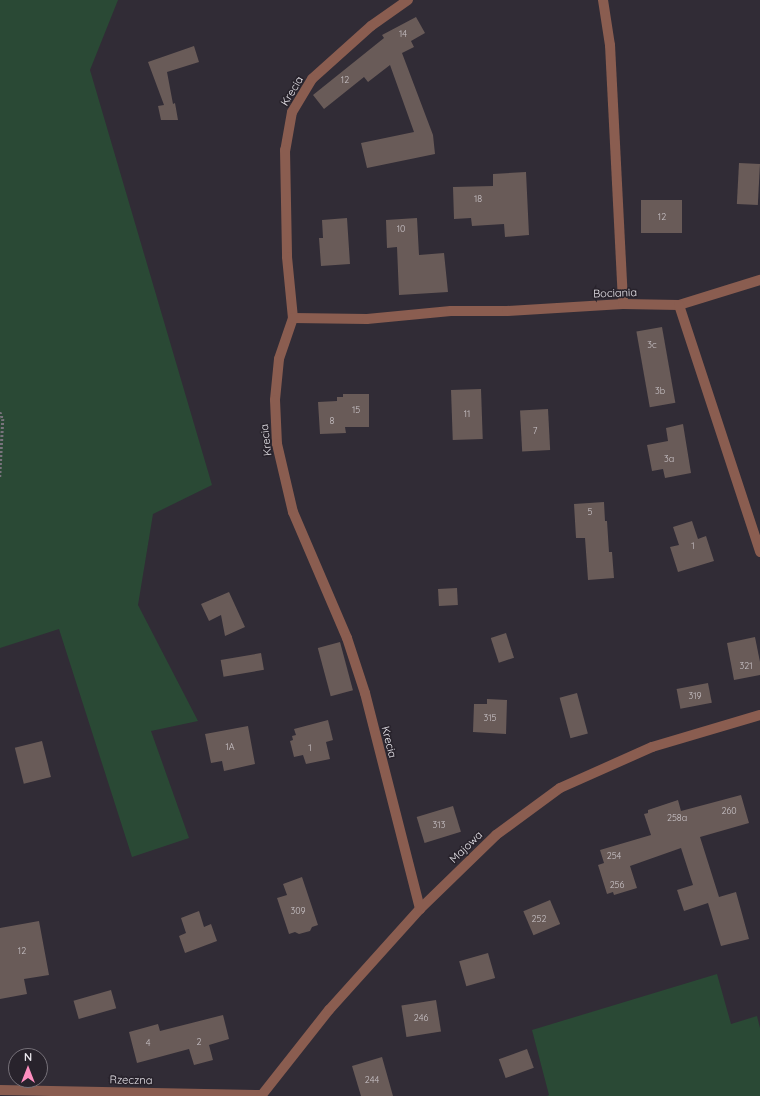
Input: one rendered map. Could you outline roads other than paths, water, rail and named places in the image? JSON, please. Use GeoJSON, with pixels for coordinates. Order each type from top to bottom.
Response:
{"type":"FeatureCollection","features":[{"type":"Feature","properties":{"kind":"street","name":"Krecia"},"geometry":{"type":"LineString","coordinates":[[408,0],[371,26],[312,79],[292,112],[285,150],[287,257],[292,318],[279,359],[275,400],[277,444],[293,512],[347,638],[364,693],[420,909]]}},
{"type":"Feature","properties":{"kind":"street"},"geometry":{"type":"LineString","coordinates":[[603,0],[610,45],[623,304]]}},
{"type":"Feature","properties":{"kind":"street","name":"Bociania"},"geometry":{"type":"LineString","coordinates":[[292,318],[367,319],[451,311],[507,311],[623,304],[679,305],[760,280]]}},
{"type":"Feature","properties":{"kind":"street"},"geometry":{"type":"LineString","coordinates":[[679,305],[760,552]]}},
{"type":"Feature","properties":{"kind":"street","name":"Majowa"},"geometry":{"type":"LineString","coordinates":[[261,1096],[329,1010],[420,909],[496,835],[560,788],[652,748],[760,714]]}},
{"type":"Feature","properties":{"kind":"street","name":"Rzeczna"},"geometry":{"type":"LineString","coordinates":[[0,1090],[43,1093],[261,1096]]}}]}
